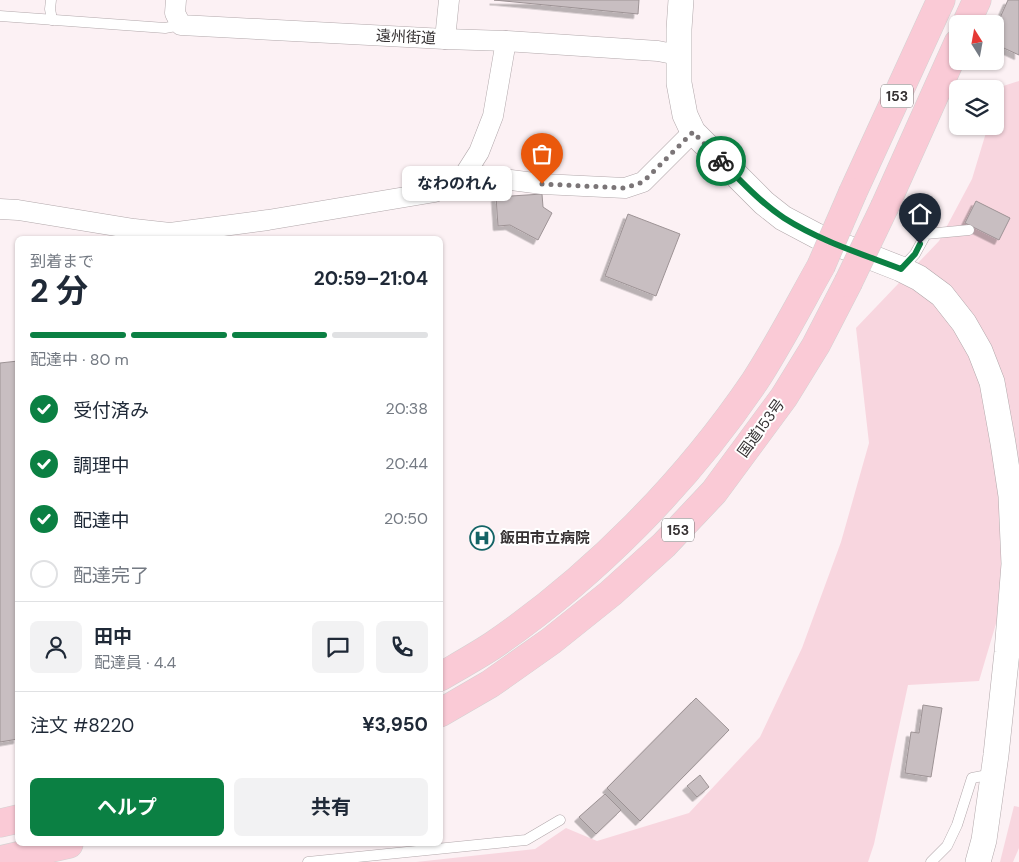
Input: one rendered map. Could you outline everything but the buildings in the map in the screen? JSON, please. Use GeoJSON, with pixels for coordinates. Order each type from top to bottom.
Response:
{"type":"FeatureCollection","features":[{"type":"Feature","properties":{"kind":"highway","name":"153"},"geometry":{"type":"LineString","coordinates":[[443,675],[491,646],[584,575],[654,506],[725,423],[755,380],[821,266],[941,0]]}},
{"type":"Feature","properties":{"kind":"highway"},"geometry":{"type":"LineString","coordinates":[[970,15],[977,0]]}},
{"type":"Feature","properties":{"kind":"highway","name":"国道153号"},"geometry":{"type":"LineString","coordinates":[[443,711],[490,684],[551,641],[611,592],[664,545],[714,492],[784,397],[816,346],[885,206],[949,63]]}},
{"type":"Feature","properties":{"kind":"highway"},"geometry":{"type":"LineString","coordinates":[[0,823],[15,820]]}},
{"type":"Feature","properties":{"kind":"highway"},"geometry":{"type":"LineString","coordinates":[[0,860],[61,846]]}},
{"type":"Feature","properties":{"kind":"street"},"geometry":{"type":"LineString","coordinates":[[176,0],[175,13],[181,25]]}},
{"type":"Feature","properties":{"kind":"street"},"geometry":{"type":"LineString","coordinates":[[445,39],[449,0]]}},
{"type":"Feature","properties":{"kind":"street"},"geometry":{"type":"LineString","coordinates":[[681,0],[668,53],[679,83],[685,115],[693,132],[764,203],[784,218],[817,236],[901,269],[919,278],[942,295],[964,322],[980,351],[992,382],[1011,496],[1014,564],[1007,652],[993,774],[984,840],[978,862]]}},
{"type":"Feature","properties":{"kind":"street","name":"遠州街道"},"geometry":{"type":"LineString","coordinates":[[181,25],[506,41],[668,53]]}},
{"type":"Feature","properties":{"kind":"street"},"geometry":{"type":"LineString","coordinates":[[0,209],[18,210],[170,233],[268,220],[435,192],[465,174],[479,152],[493,116],[506,41]]}},
{"type":"Feature","properties":{"kind":"street"},"geometry":{"type":"LineString","coordinates":[[465,174],[542,184],[625,188],[643,182],[693,132]]}},
{"type":"Feature","properties":{"kind":"lane"},"geometry":{"type":"LineString","coordinates":[[51,0],[52,20]]}},
{"type":"Feature","properties":{"kind":"lane"},"geometry":{"type":"LineString","coordinates":[[0,16],[165,28],[181,25]]}},
{"type":"Feature","properties":{"kind":"lane"},"geometry":{"type":"LineString","coordinates":[[901,269],[915,254],[926,234],[969,230]]}},
{"type":"Feature","properties":{"kind":"lane"},"geometry":{"type":"LineString","coordinates":[[931,862],[946,846],[957,825],[972,778],[993,774]]}},
{"type":"Feature","properties":{"kind":"lane"},"geometry":{"type":"LineString","coordinates":[[308,862],[526,840],[560,820]]}},
{"type":"Feature","properties":{"kind":"shaded area"},"geometry":{"type":"Polygon","coordinates":[[[1019,81],[1019,546],[979,681],[908,685],[874,844],[868,862],[416,862],[535,849],[566,828],[597,841],[689,813],[760,737],[802,648],[841,542],[869,443],[856,328],[939,241],[972,179],[985,135],[1004,135],[1004,86],[1019,81]]]}},
{"type":"Feature","properties":{"kind":"shaded area"},"geometry":{"type":"Polygon","coordinates":[[[1014,806],[1019,807],[1019,848],[1013,862],[1000,862],[1014,806]]]}},
{"type":"Feature","properties":{"kind":"way so far"},"geometry":{"type":"LineString","coordinates":[[542,184],[625,188],[643,182],[693,132],[721,161]]}},
{"type":"Feature","properties":{"kind":"place","name":"なわのれん"},"geometry":{"type":"Point","coordinates":[542,184]}},
{"type":"Feature","properties":{"kind":"place","name":"飯田市立病院"},"geometry":{"type":"Point","coordinates":[482,538]}},
{"type":"Feature","properties":{"kind":"route"},"geometry":{"type":"LineString","coordinates":[[721,161],[764,203],[784,218],[817,236],[901,269],[915,254],[920,244]]}}]}
